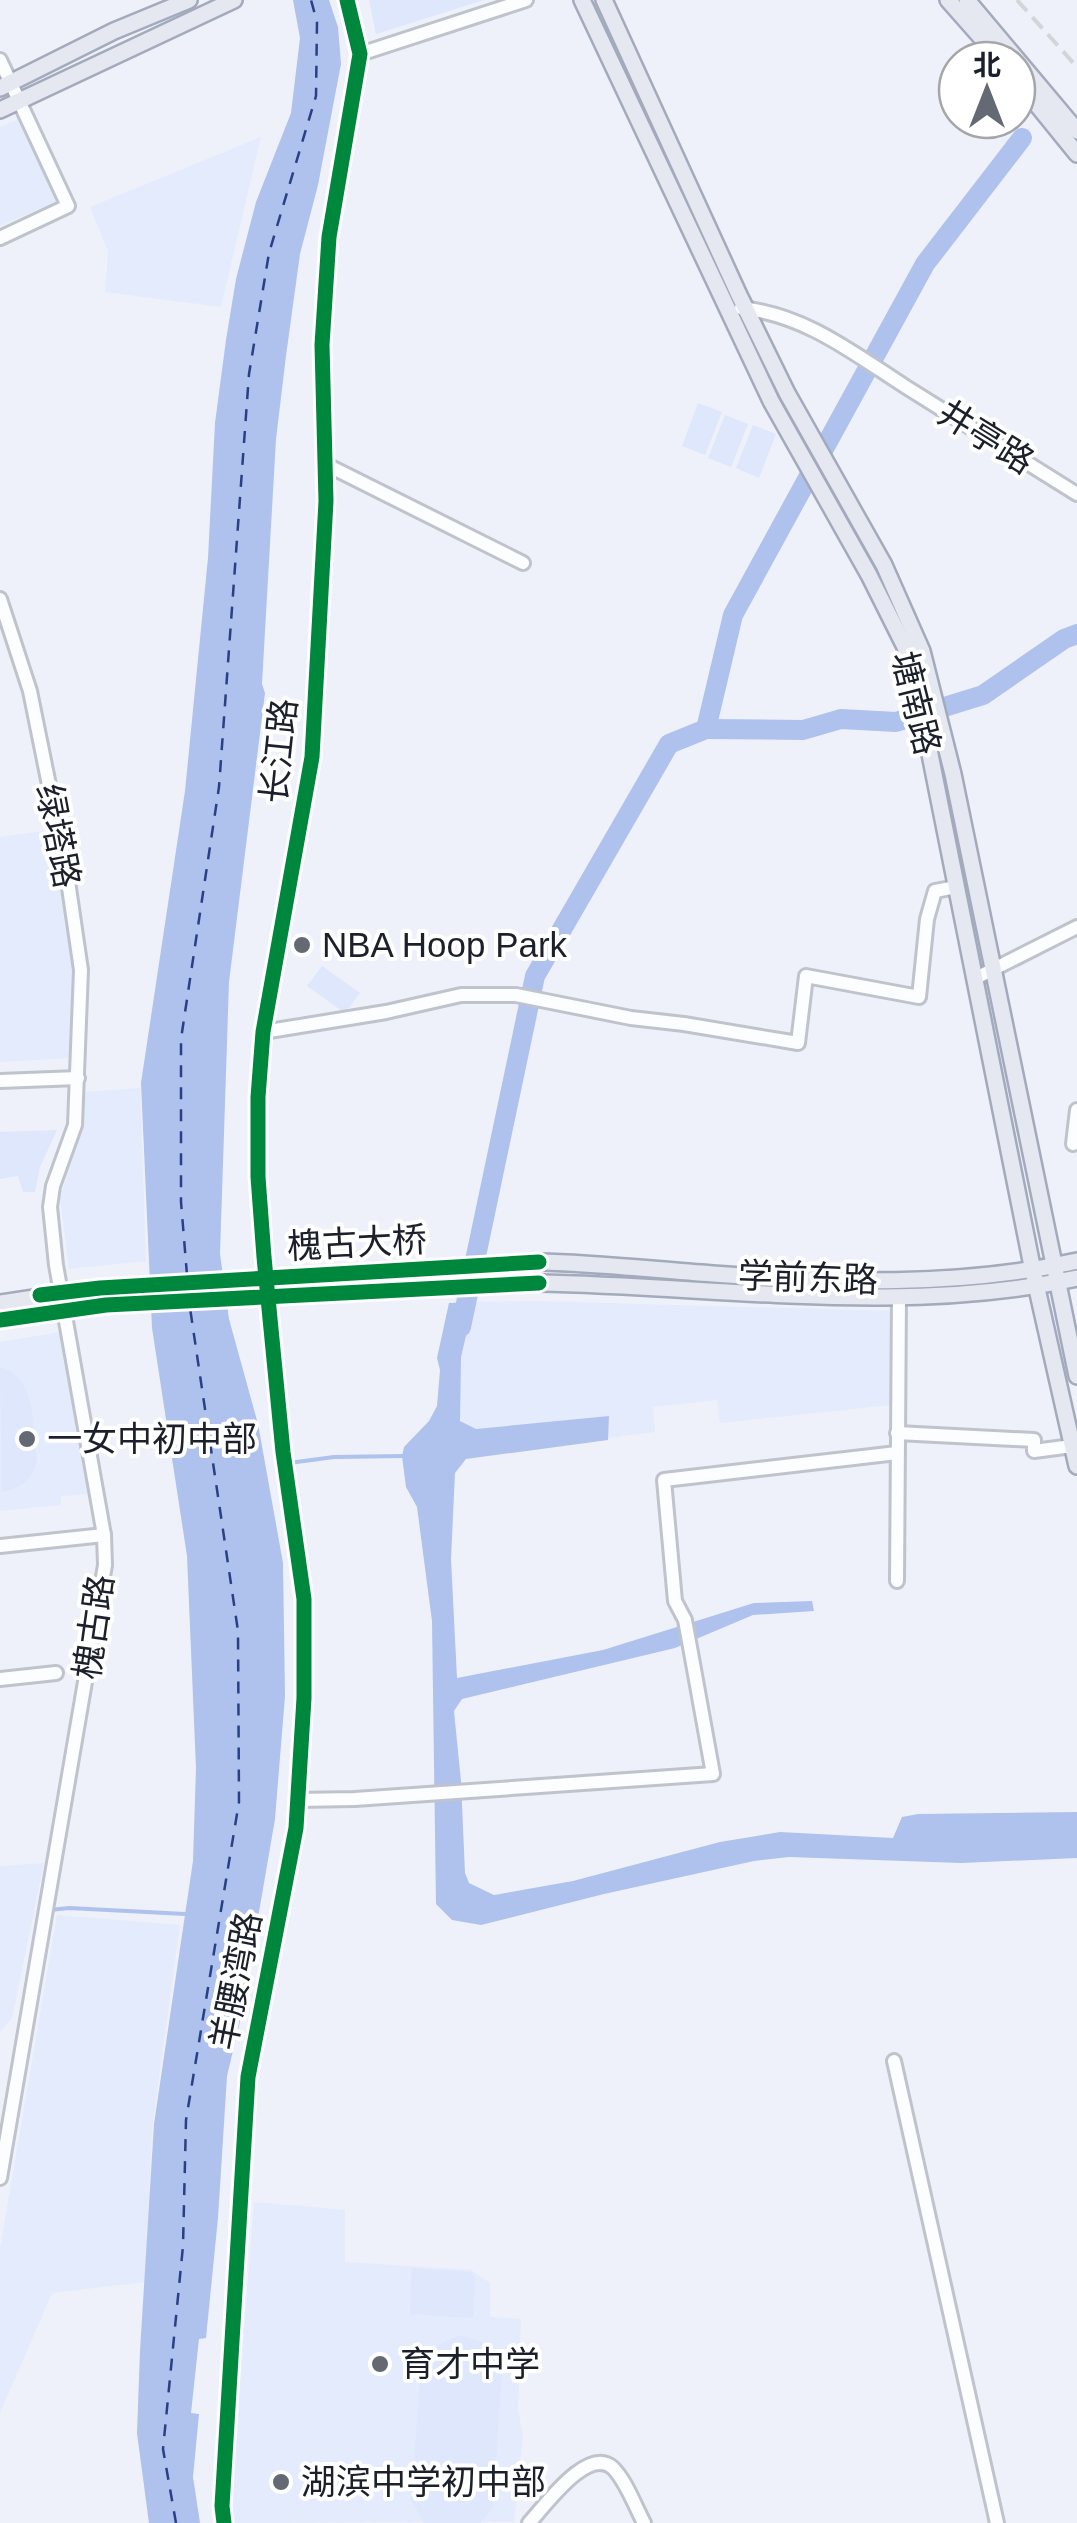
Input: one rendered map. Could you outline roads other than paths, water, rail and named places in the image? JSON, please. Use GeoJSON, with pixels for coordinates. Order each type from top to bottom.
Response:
{"type":"FeatureCollection","features":[{"type":"Feature","properties":{"kind":"main road"},"geometry":{"type":"LineString","coordinates":[[6,85],[114,31],[189,0]]}},
{"type":"Feature","properties":{"kind":"main road"},"geometry":{"type":"LineString","coordinates":[[0,110],[234,0]]}},
{"type":"Feature","properties":{"kind":"main road","name":"塘南路"},"geometry":{"type":"LineString","coordinates":[[582,0],[726,308],[791,436],[921,672]]}},
{"type":"Feature","properties":{"kind":"main road","name":"塘南路"},"geometry":{"type":"LineString","coordinates":[[604,0],[745,308],[801,418],[884,565],[922,651],[921,672],[938,752],[994,969],[1077,1376]]}},
{"type":"Feature","properties":{"kind":"main road"},"geometry":{"type":"LineString","coordinates":[[948,0],[983,40]]}},
{"type":"Feature","properties":{"kind":"main road"},"geometry":{"type":"LineString","coordinates":[[968,0],[1077,131]]}},
{"type":"Feature","properties":{"kind":"main road"},"geometry":{"type":"LineString","coordinates":[[1037,105],[1077,154]]}},
{"type":"Feature","properties":{"kind":"main road","name":"塘南路"},"geometry":{"type":"LineString","coordinates":[[938,752],[956,887],[1077,1466]]}},
{"type":"Feature","properties":{"kind":"main road","name":"学前东路"},"geometry":{"type":"LineString","coordinates":[[539,1283],[899,1298],[1035,1278],[1077,1261]]}},
{"type":"Feature","properties":{"kind":"main road","name":"学前东路"},"geometry":{"type":"LineString","coordinates":[[538,1262],[603,1263],[732,1276],[899,1281],[1035,1278],[1056,1283],[1077,1278]]}},
{"type":"Feature","properties":{"kind":"main road","name":"槐古大桥"},"geometry":{"type":"LineString","coordinates":[[0,1302],[100,1288],[538,1262]]}},
{"type":"Feature","properties":{"kind":"main road","name":"槐古大桥"},"geometry":{"type":"LineString","coordinates":[[0,1320],[106,1306],[539,1283]]}},
{"type":"Feature","properties":{"kind":"street"},"geometry":{"type":"LineString","coordinates":[[347,0],[360,54],[526,0]]}},
{"type":"Feature","properties":{"kind":"street","name":"长江路"},"geometry":{"type":"LineString","coordinates":[[284,1452],[258,1177],[258,1097],[263,1032],[312,756],[325,464],[322,345],[330,236],[360,54]]}},
{"type":"Feature","properties":{"kind":"street"},"geometry":{"type":"LineString","coordinates":[[0,60],[6,85],[21,101],[68,206],[0,238]]}},
{"type":"Feature","properties":{"kind":"street","name":"井亭路"},"geometry":{"type":"LineString","coordinates":[[726,308],[745,308],[799,321],[861,355],[894,380],[1077,494]]}},
{"type":"Feature","properties":{"kind":"street"},"geometry":{"type":"LineString","coordinates":[[325,464],[523,564]]}},
{"type":"Feature","properties":{"kind":"street","name":"绿塔路"},"geometry":{"type":"LineString","coordinates":[[0,599],[30,692],[68,874],[82,970],[78,1078]]}},
{"type":"Feature","properties":{"kind":"street"},"geometry":{"type":"LineString","coordinates":[[263,1032],[386,1012],[460,994],[516,995],[631,1018],[798,1043],[806,976],[919,996],[927,918],[935,891],[956,887]]}},
{"type":"Feature","properties":{"kind":"street"},"geometry":{"type":"LineString","coordinates":[[974,979],[1077,927]]}},
{"type":"Feature","properties":{"kind":"street"},"geometry":{"type":"LineString","coordinates":[[0,1082],[78,1078]]}},
{"type":"Feature","properties":{"kind":"street","name":"槐古路"},"geometry":{"type":"LineString","coordinates":[[0,2178],[104,1565],[104,1535],[56,1265],[50,1208],[53,1186],[75,1125],[78,1078]]}},
{"type":"Feature","properties":{"kind":"street"},"geometry":{"type":"LineString","coordinates":[[1074,1144],[1077,1110]]}},
{"type":"Feature","properties":{"kind":"street"},"geometry":{"type":"LineString","coordinates":[[897,1582],[899,1298]]}},
{"type":"Feature","properties":{"kind":"street"},"geometry":{"type":"LineString","coordinates":[[897,1434],[1034,1440],[1034,1451],[1072,1446]]}},
{"type":"Feature","properties":{"kind":"street","name":"羊腰湾路"},"geometry":{"type":"LineString","coordinates":[[224,2523],[248,2077],[296,1828],[304,1698],[304,1599],[284,1452]]}},
{"type":"Feature","properties":{"kind":"street"},"geometry":{"type":"LineString","coordinates":[[298,1800],[713,1774],[690,1647],[675,1601],[664,1480],[897,1453]]}},
{"type":"Feature","properties":{"kind":"street"},"geometry":{"type":"LineString","coordinates":[[0,1546],[104,1535]]}},
{"type":"Feature","properties":{"kind":"street"},"geometry":{"type":"LineString","coordinates":[[0,1679],[56,1673]]}},
{"type":"Feature","properties":{"kind":"street"},"geometry":{"type":"LineString","coordinates":[[894,2060],[997,2523]]}},
{"type":"Feature","properties":{"kind":"street"},"geometry":{"type":"LineString","coordinates":[[0,2072],[19,2071]]}},
{"type":"Feature","properties":{"kind":"street"},"geometry":{"type":"LineString","coordinates":[[529,2523],[580,2469],[594,2461],[605,2462],[616,2470],[644,2523]]}},
{"type":"Feature","properties":{"kind":"water"},"geometry":{"type":"Polygon","coordinates":[[[293,0],[329,0],[338,27],[341,64],[318,185],[300,254],[276,439],[262,684],[265,693],[229,982],[220,1254],[229,1319],[258,1424],[283,1563],[285,1696],[275,1819],[227,2076],[206,2338],[199,2339],[191,2413],[199,2414],[193,2477],[200,2523],[149,2523],[137,2433],[154,2124],[193,1861],[196,1768],[187,1556],[152,1328],[141,1083],[185,791],[208,558],[215,423],[226,340],[236,279],[256,202],[291,113],[300,38],[293,0]]]}},
{"type":"Feature","properties":{"kind":"water"},"geometry":{"type":"Polygon","coordinates":[[[474,1302],[461,1357],[460,1421],[476,1429],[609,1416],[608,1440],[466,1459],[455,1473],[451,1559],[457,1678],[603,1650],[754,1603],[812,1601],[814,1611],[753,1615],[675,1648],[462,1699],[454,1711],[465,1873],[469,1883],[494,1895],[573,1881],[720,1842],[780,1832],[893,1838],[902,1817],[918,1814],[1077,1812],[1077,1858],[961,1863],[789,1857],[604,1894],[481,1925],[452,1920],[436,1904],[432,1621],[417,1507],[406,1487],[402,1456],[404,1447],[429,1421],[437,1406],[437,1358],[449,1303],[474,1302]]]}},
{"type":"Feature","properties":{"kind":"waterway"},"geometry":{"type":"LineString","coordinates":[[461,1327],[535,976],[669,744],[706,729],[733,615],[925,264],[1020,140]]}},
{"type":"Feature","properties":{"kind":"waterway"},"geometry":{"type":"LineString","coordinates":[[706,729],[803,730],[841,719],[896,722],[983,695],[1077,634]]}},
{"type":"Feature","properties":{"kind":"waterway"},"geometry":{"type":"LineString","coordinates":[[289,1463],[334,1457],[404,1456]]}},
{"type":"Feature","properties":{"kind":"waterway"},"geometry":{"type":"LineString","coordinates":[[50,1910],[185,1914]]}},
{"type":"Feature","properties":{"kind":"railway"},"geometry":{"type":"LineString","coordinates":[[1017,0],[1077,67]]}},
{"type":"Feature","properties":{"kind":"place","name":"NBA Hoop Park"},"geometry":{"type":"Point","coordinates":[302,945]}},
{"type":"Feature","properties":{"kind":"place","name":"一女中初中部"},"geometry":{"type":"Point","coordinates":[27,1439]}},
{"type":"Feature","properties":{"kind":"place","name":"育才中学"},"geometry":{"type":"Point","coordinates":[380,2364]}},
{"type":"Feature","properties":{"kind":"place","name":"湖滨中学初中部"},"geometry":{"type":"Point","coordinates":[281,2482]}}]}
